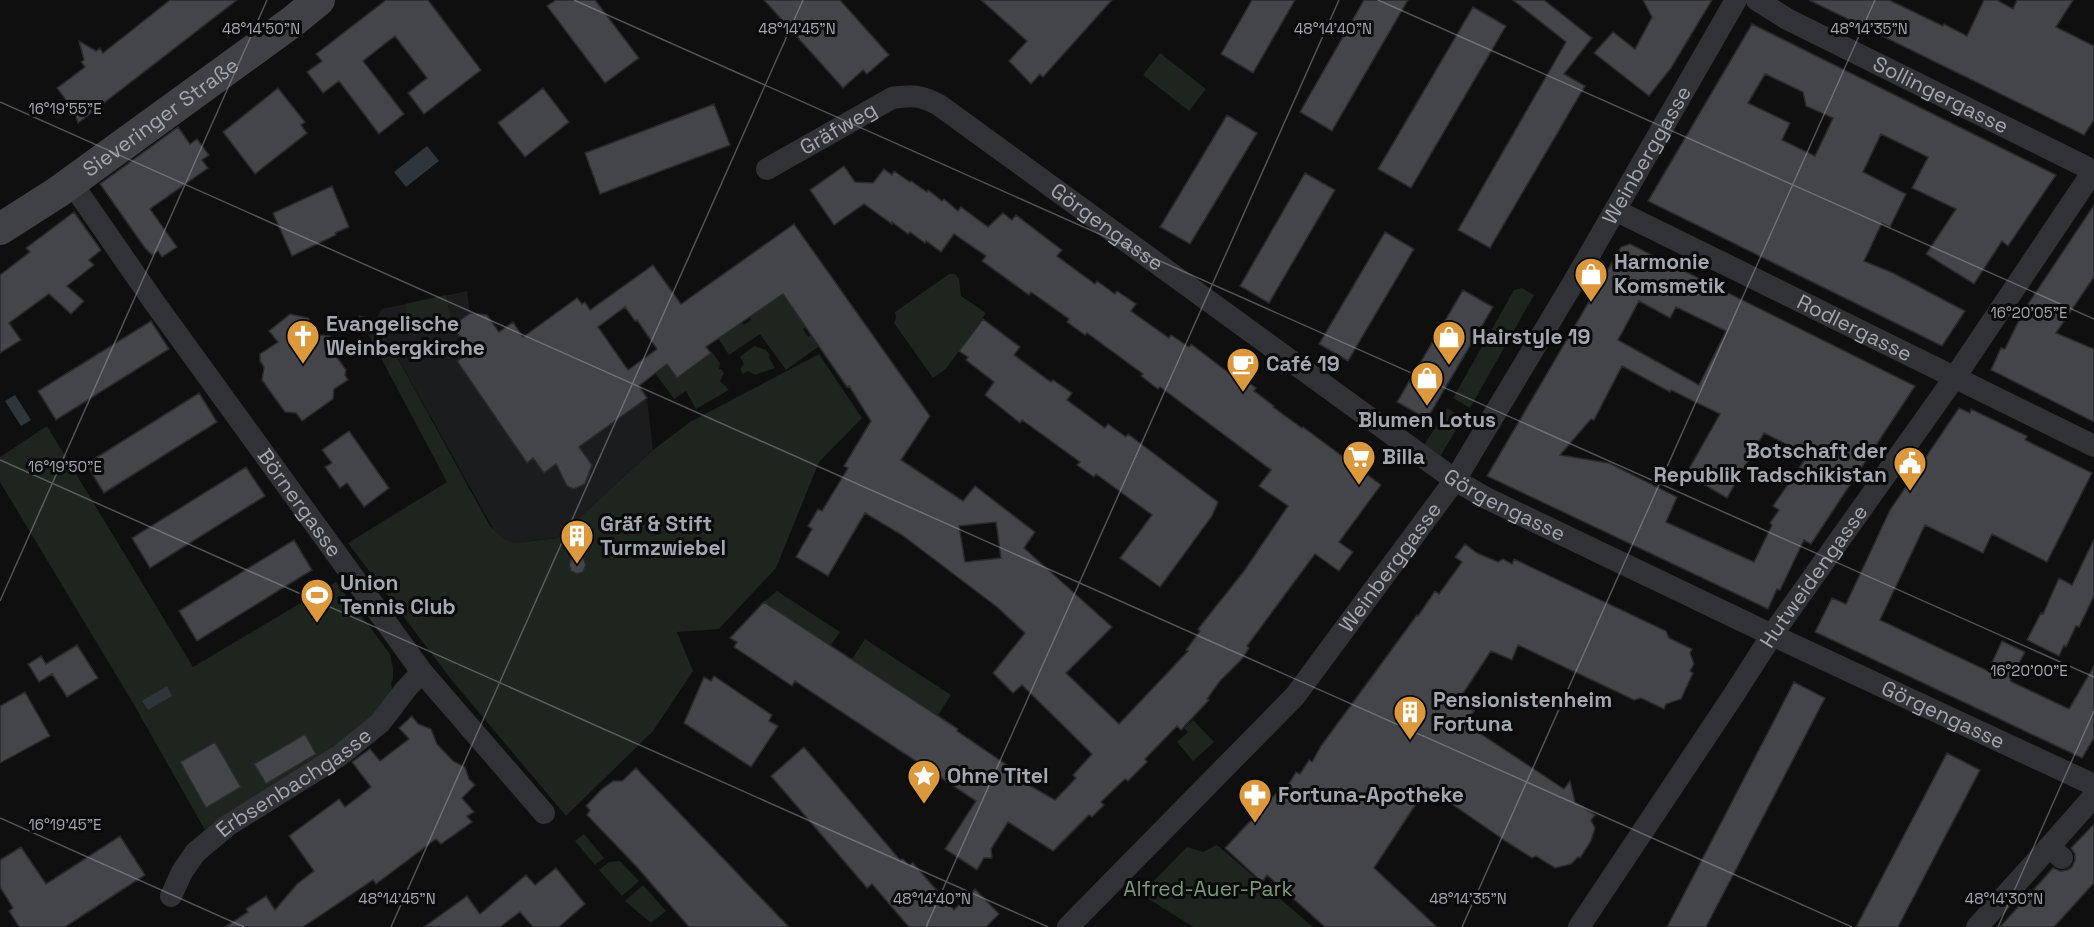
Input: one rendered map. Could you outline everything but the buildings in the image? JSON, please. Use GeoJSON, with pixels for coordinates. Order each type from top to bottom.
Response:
{"type":"FeatureCollection","features":[{"type":"Feature","properties":{"kind":"main road","name":"Sieveringer Straße"},"geometry":{"type":"LineString","coordinates":[[0,229],[70,182],[292,22],[319,0]]}},
{"type":"Feature","properties":{"kind":"street","name":"Weinberggasse"},"geometry":{"type":"LineString","coordinates":[[1068,927],[1295,696],[1455,480],[1736,0]]}},
{"type":"Feature","properties":{"kind":"street","name":"Sollingergasse"},"geometry":{"type":"LineString","coordinates":[[1757,0],[1787,19],[2094,170]]}},
{"type":"Feature","properties":{"kind":"street","name":"Gräfweg"},"geometry":{"type":"LineString","coordinates":[[766,170],[892,98],[912,95]]}},
{"type":"Feature","properties":{"kind":"street","name":"Görgengasse"},"geometry":{"type":"LineString","coordinates":[[912,95],[926,98],[948,111],[1455,480],[1486,498],[2094,784]]}},
{"type":"Feature","properties":{"kind":"street","name":"Hutweidengasse"},"geometry":{"type":"LineString","coordinates":[[1579,927],[1772,634],[1955,377],[2094,170]]}},
{"type":"Feature","properties":{"kind":"street","name":"Börnergasse"},"geometry":{"type":"LineString","coordinates":[[70,182],[422,672],[544,813]]}},
{"type":"Feature","properties":{"kind":"street","name":"Rodlergasse"},"geometry":{"type":"LineString","coordinates":[[1615,210],[2094,446]]}},
{"type":"Feature","properties":{"kind":"street","name":"Erbsenbachgasse"},"geometry":{"type":"LineString","coordinates":[[171,896],[182,872],[195,853],[227,826],[339,756],[380,723],[422,672]]}},
{"type":"Feature","properties":{"kind":"street"},"geometry":{"type":"LineString","coordinates":[[1977,927],[2056,853],[2094,796]]}},
{"type":"Feature","properties":{"kind":"shaded area"},"geometry":{"type":"Polygon","coordinates":[[[427,146],[439,161],[406,187],[394,172],[427,146]]]}},
{"type":"Feature","properties":{"kind":"shaded area"},"geometry":{"type":"Polygon","coordinates":[[[467,291],[470,313],[489,338],[513,322],[523,336],[577,298],[582,304],[585,302],[590,310],[587,312],[647,398],[653,450],[557,538],[515,543],[502,538],[495,532],[376,319],[382,309],[467,291]]]}},
{"type":"Feature","properties":{"kind":"shaded area"},"geometry":{"type":"Polygon","coordinates":[[[15,395],[31,420],[21,426],[5,401],[15,395]]]}},
{"type":"Feature","properties":{"kind":"shaded area"},"geometry":{"type":"Polygon","coordinates":[[[167,686],[172,696],[148,710],[142,701],[167,686]]]}},
{"type":"Feature","properties":{"kind":"green space"},"geometry":{"type":"Polygon","coordinates":[[[1160,53],[1206,89],[1189,111],[1143,75],[1160,53]]]}},
{"type":"Feature","properties":{"kind":"green space"},"geometry":{"type":"Polygon","coordinates":[[[949,274],[955,274],[959,279],[961,296],[986,313],[946,369],[933,378],[894,323],[895,312],[949,274]]]}},
{"type":"Feature","properties":{"kind":"green space"},"geometry":{"type":"Polygon","coordinates":[[[1522,288],[1534,295],[1470,408],[1453,398],[1514,290],[1522,288]]]}},
{"type":"Feature","properties":{"kind":"green space"},"geometry":{"type":"Polygon","coordinates":[[[789,290],[796,300],[790,304],[808,325],[803,329],[808,337],[814,333],[825,342],[786,370],[760,334],[729,355],[718,338],[740,320],[744,325],[751,320],[747,314],[789,290]]]}},
{"type":"Feature","properties":{"kind":"green space"},"geometry":{"type":"Polygon","coordinates":[[[446,295],[453,328],[412,336],[405,304],[446,295]]]}},
{"type":"Feature","properties":{"kind":"green space"},"geometry":{"type":"Polygon","coordinates":[[[358,315],[376,319],[490,526],[502,538],[515,543],[557,538],[653,450],[690,422],[819,354],[862,418],[819,462],[776,568],[719,629],[677,632],[693,671],[653,731],[566,816],[450,678],[348,543],[447,482],[358,315]]]}},
{"type":"Feature","properties":{"kind":"green space"},"geometry":{"type":"Polygon","coordinates":[[[754,346],[766,350],[775,368],[755,375],[748,371],[743,374],[740,369],[744,364],[740,357],[754,346]]]}},
{"type":"Feature","properties":{"kind":"green space"},"geometry":{"type":"Polygon","coordinates":[[[712,352],[720,363],[719,369],[724,373],[720,381],[729,390],[696,409],[686,391],[674,399],[655,373],[667,364],[677,378],[712,352]]]}},
{"type":"Feature","properties":{"kind":"green space"},"geometry":{"type":"Polygon","coordinates":[[[1447,408],[1463,418],[1438,460],[1421,450],[1447,408]]]}},
{"type":"Feature","properties":{"kind":"green space","name":"Union Tennis Club"},"geometry":{"type":"Polygon","coordinates":[[[47,426],[193,667],[336,582],[390,654],[393,679],[386,704],[340,746],[333,746],[328,754],[222,823],[214,822],[205,830],[133,703],[0,482],[0,457],[47,426]]]}},
{"type":"Feature","properties":{"kind":"green space"},"geometry":{"type":"Polygon","coordinates":[[[777,591],[840,632],[831,645],[764,602],[777,591]]]}},
{"type":"Feature","properties":{"kind":"green space"},"geometry":{"type":"Polygon","coordinates":[[[865,639],[951,695],[938,715],[852,659],[865,639]]]}},
{"type":"Feature","properties":{"kind":"green space"},"geometry":{"type":"Polygon","coordinates":[[[1193,720],[1214,742],[1193,761],[1177,742],[1188,732],[1184,728],[1193,720]]]}},
{"type":"Feature","properties":{"kind":"green space"},"geometry":{"type":"Polygon","coordinates":[[[584,834],[604,858],[595,865],[575,841],[584,834]]]}},
{"type":"Feature","properties":{"kind":"green space","name":"Alfred-Auer-Park"},"geometry":{"type":"Polygon","coordinates":[[[1217,845],[1313,927],[1193,927],[1141,894],[1187,847],[1203,852],[1217,845]]]}},
{"type":"Feature","properties":{"kind":"green space"},"geometry":{"type":"Polygon","coordinates":[[[620,861],[639,881],[622,896],[599,870],[609,862],[620,861]]]}},
{"type":"Feature","properties":{"kind":"green space"},"geometry":{"type":"Polygon","coordinates":[[[643,885],[666,911],[651,923],[625,901],[643,885]]]}},
{"type":"Feature","properties":{"kind":"place","name":"Harmonie Komsmetik"},"geometry":{"type":"Point","coordinates":[1591,303]}},
{"type":"Feature","properties":{"kind":"place","name":"Evangelische Weinbergkirche"},"geometry":{"type":"Point","coordinates":[303,365]}},
{"type":"Feature","properties":{"kind":"place","name":"Hairstyle 19"},"geometry":{"type":"Point","coordinates":[1449,366]}},
{"type":"Feature","properties":{"kind":"place","name":"Café 19"},"geometry":{"type":"Point","coordinates":[1243,393]}},
{"type":"Feature","properties":{"kind":"place","name":"Blumen Lotus"},"geometry":{"type":"Point","coordinates":[1427,407]}},
{"type":"Feature","properties":{"kind":"place","name":"Billa"},"geometry":{"type":"Point","coordinates":[1359,486]}},
{"type":"Feature","properties":{"kind":"place","name":"Botschaft der Republik Tadschikistan"},"geometry":{"type":"Point","coordinates":[1910,492]}},
{"type":"Feature","properties":{"kind":"place","name":"Gräf & Stift Turmzwiebel"},"geometry":{"type":"Point","coordinates":[577,565]}},
{"type":"Feature","properties":{"kind":"place","name":"Union Tennis Club"},"geometry":{"type":"Point","coordinates":[317,624]}},
{"type":"Feature","properties":{"kind":"place","name":"Pensionistenheim Fortuna"},"geometry":{"type":"Point","coordinates":[1410,741]}},
{"type":"Feature","properties":{"kind":"place","name":"Ohne Titel"},"geometry":{"type":"Point","coordinates":[924,805]}},
{"type":"Feature","properties":{"kind":"place","name":"Fortuna-Apotheke"},"geometry":{"type":"Point","coordinates":[1255,824]}}]}
